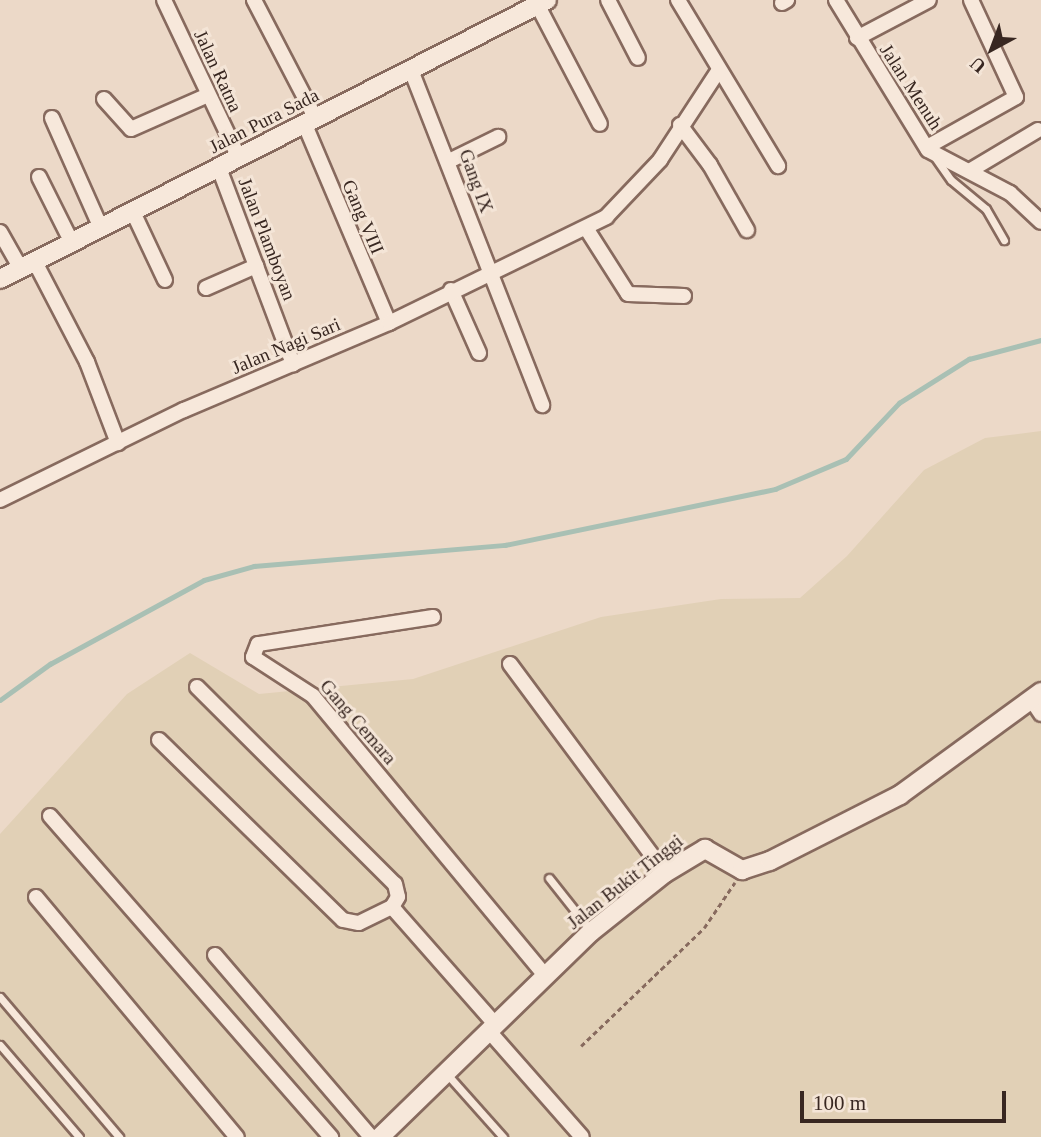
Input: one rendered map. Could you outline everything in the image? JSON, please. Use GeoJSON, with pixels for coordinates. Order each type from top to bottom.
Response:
{"type":"FeatureCollection","features":[{"type":"Feature","properties":{"kind":"street","name":"Jalan Ratna"},"geometry":{"type":"LineString","coordinates":[[164,0],[239,158]]}},
{"type":"Feature","properties":{"kind":"street","name":"Gang VIII"},"geometry":{"type":"LineString","coordinates":[[254,0],[310,122],[389,323]]}},
{"type":"Feature","properties":{"kind":"street"},"geometry":{"type":"LineString","coordinates":[[608,0],[638,58]]}},
{"type":"Feature","properties":{"kind":"street"},"geometry":{"type":"LineString","coordinates":[[678,0],[778,166]]}},
{"type":"Feature","properties":{"kind":"street","name":"Jalan Menuh"},"geometry":{"type":"LineString","coordinates":[[836,0],[929,150],[1010,193],[1041,222]]}},
{"type":"Feature","properties":{"kind":"street"},"geometry":{"type":"LineString","coordinates":[[858,38],[929,0]]}},
{"type":"Feature","properties":{"kind":"street"},"geometry":{"type":"LineString","coordinates":[[929,150],[1016,97],[971,0]]}},
{"type":"Feature","properties":{"kind":"street"},"geometry":{"type":"LineString","coordinates":[[542,3],[600,124]]}},
{"type":"Feature","properties":{"kind":"street","name":"Jalan Pura Sada"},"geometry":{"type":"LineString","coordinates":[[1,276],[28,265],[310,122],[414,74],[542,3]]}},
{"type":"Feature","properties":{"kind":"street"},"geometry":{"type":"LineString","coordinates":[[282,68],[300,106]]}},
{"type":"Feature","properties":{"kind":"street","name":"Jalan Nagi Sari"},"geometry":{"type":"LineString","coordinates":[[0,500],[118,443],[389,323],[489,271],[606,217],[645,180],[719,70]]}},
{"type":"Feature","properties":{"kind":"street","name":"Gang IX"},"geometry":{"type":"LineString","coordinates":[[414,74],[434,139]]}},
{"type":"Feature","properties":{"kind":"street","name":"Gang IX"},"geometry":{"type":"LineString","coordinates":[[414,74],[542,405]]}},
{"type":"Feature","properties":{"kind":"street"},"geometry":{"type":"LineString","coordinates":[[104,99],[131,129],[208,95]]}},
{"type":"Feature","properties":{"kind":"street"},"geometry":{"type":"LineString","coordinates":[[52,118],[101,228]]}},
{"type":"Feature","properties":{"kind":"street"},"geometry":{"type":"LineString","coordinates":[[680,125],[710,165],[747,230]]}},
{"type":"Feature","properties":{"kind":"street"},"geometry":{"type":"LineString","coordinates":[[971,170],[1038,130]]}},
{"type":"Feature","properties":{"kind":"street"},"geometry":{"type":"LineString","coordinates":[[449,161],[498,137]]}},
{"type":"Feature","properties":{"kind":"street","name":"Jalan Plamboyan"},"geometry":{"type":"LineString","coordinates":[[219,168],[293,364]]}},
{"type":"Feature","properties":{"kind":"street"},"geometry":{"type":"LineString","coordinates":[[39,177],[72,243]]}},
{"type":"Feature","properties":{"kind":"street"},"geometry":{"type":"LineString","coordinates":[[133,212],[165,280]]}},
{"type":"Feature","properties":{"kind":"street"},"geometry":{"type":"LineString","coordinates":[[586,228],[628,293],[684,296]]}},
{"type":"Feature","properties":{"kind":"street"},"geometry":{"type":"LineString","coordinates":[[0,232],[28,265],[87,362],[118,443]]}},
{"type":"Feature","properties":{"kind":"street"},"geometry":{"type":"LineString","coordinates":[[206,288],[256,265]]}},
{"type":"Feature","properties":{"kind":"street"},"geometry":{"type":"LineString","coordinates":[[451,290],[479,353]]}},
{"type":"Feature","properties":{"kind":"street","name":"Gang Cemara"},"geometry":{"type":"LineString","coordinates":[[433,617],[258,644],[253,657],[313,696],[545,975]]}},
{"type":"Feature","properties":{"kind":"street"},"geometry":{"type":"LineString","coordinates":[[510,664],[665,873]]}},
{"type":"Feature","properties":{"kind":"street"},"geometry":{"type":"LineString","coordinates":[[159,740],[343,920],[359,923],[392,907],[398,897],[395,884],[197,687]]}},
{"type":"Feature","properties":{"kind":"street"},"geometry":{"type":"LineString","coordinates":[[741,870],[770,861],[900,795],[1038,701]]}},
{"type":"Feature","properties":{"kind":"street"},"geometry":{"type":"LineString","coordinates":[[50,816],[331,1137]]}},
{"type":"Feature","properties":{"kind":"street","name":"Jalan Bukit Tinggi"},"geometry":{"type":"LineString","coordinates":[[380,1137],[591,932],[665,873],[705,849],[741,870]]}},
{"type":"Feature","properties":{"kind":"street"},"geometry":{"type":"LineString","coordinates":[[36,897],[237,1137]]}},
{"type":"Feature","properties":{"kind":"street"},"geometry":{"type":"LineString","coordinates":[[392,907],[582,1137]]}},
{"type":"Feature","properties":{"kind":"street"},"geometry":{"type":"LineString","coordinates":[[215,955],[371,1137]]}},
{"type":"Feature","properties":{"kind":"lane"},"geometry":{"type":"LineString","coordinates":[[929,150],[951,180],[986,209],[1004,240]]}},
{"type":"Feature","properties":{"kind":"lane"},"geometry":{"type":"LineString","coordinates":[[549,878],[591,932]]}},
{"type":"Feature","properties":{"kind":"lane"},"geometry":{"type":"LineString","coordinates":[[0,997],[119,1137]]}},
{"type":"Feature","properties":{"kind":"lane"},"geometry":{"type":"LineString","coordinates":[[0,1045],[79,1137]]}},
{"type":"Feature","properties":{"kind":"lane"},"geometry":{"type":"LineString","coordinates":[[445,1073],[503,1137]]}},
{"type":"Feature","properties":{"kind":"path"},"geometry":{"type":"LineString","coordinates":[[582,1046],[704,928],[727,901],[741,870]]}},
{"type":"Feature","properties":{"kind":"shaded area"},"geometry":{"type":"Polygon","coordinates":[[[1041,431],[1041,1137],[0,1137],[0,834],[127,694],[190,653],[259,694],[413,679],[601,617],[721,599],[800,598],[847,556],[924,470],[985,438],[1041,431]]]}},
{"type":"Feature","properties":{"kind":"waterway"},"geometry":{"type":"LineString","coordinates":[[0,700],[50,664],[204,580],[254,566],[505,545],[775,489],[846,459],[899,403],[969,359],[1041,340]]}}]}
